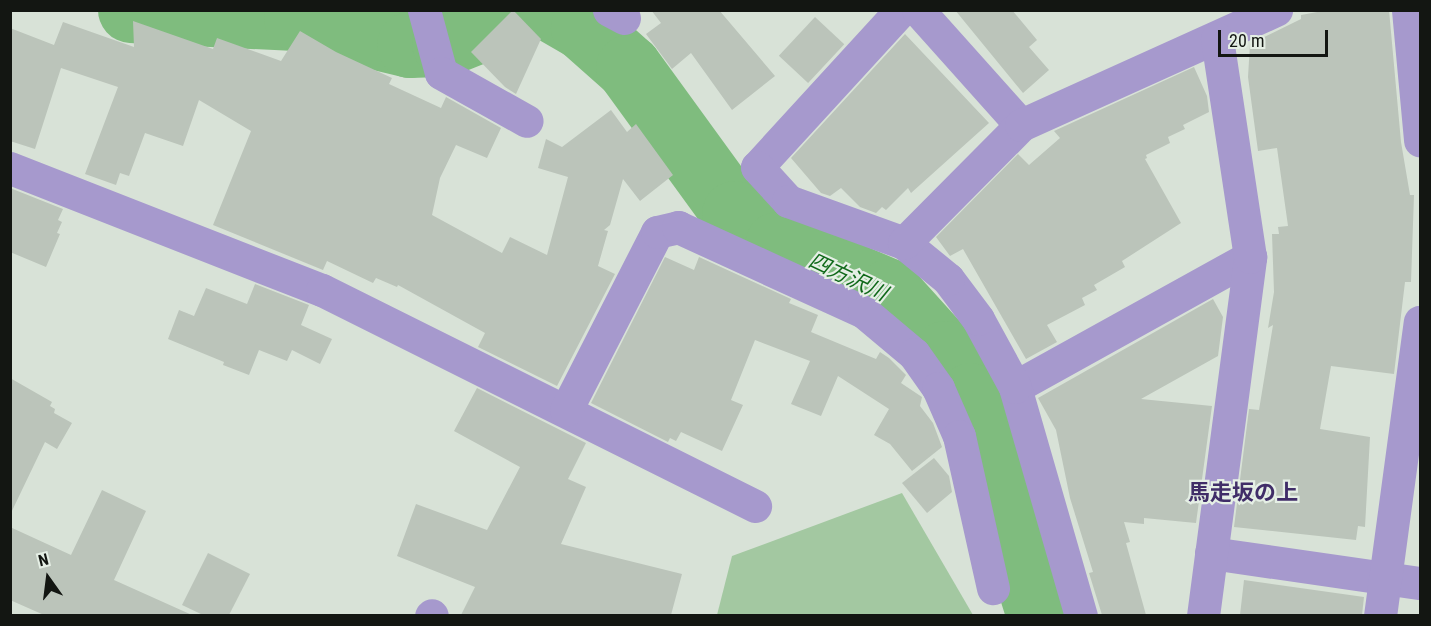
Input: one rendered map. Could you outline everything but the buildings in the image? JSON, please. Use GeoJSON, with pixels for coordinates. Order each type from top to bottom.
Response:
{"type":"FeatureCollection","features":[{"type":"Feature","properties":{"kind":"street"},"geometry":{"type":"LineString","coordinates":[[424,10],[441,73],[527,121]]}},
{"type":"Feature","properties":{"kind":"street"},"geometry":{"type":"LineString","coordinates":[[901,10],[757,167],[788,201],[904,243],[948,279],[978,319],[1015,387],[1081,615]]}},
{"type":"Feature","properties":{"kind":"street"},"geometry":{"type":"LineString","coordinates":[[918,10],[1021,125]]}},
{"type":"Feature","properties":{"kind":"street"},"geometry":{"type":"LineString","coordinates":[[904,243],[1021,125],[1276,10]]}},
{"type":"Feature","properties":{"kind":"street"},"geometry":{"type":"LineString","coordinates":[[1408,10],[1420,140]]}},
{"type":"Feature","properties":{"kind":"street"},"geometry":{"type":"LineString","coordinates":[[1203,615],[1250,257],[1217,38]]}},
{"type":"Feature","properties":{"kind":"street"},"geometry":{"type":"LineString","coordinates":[[10,168],[322,290],[755,506]]}},
{"type":"Feature","properties":{"kind":"street"},"geometry":{"type":"LineString","coordinates":[[566,410],[657,232],[678,227],[864,312],[914,354],[938,388],[959,436],[993,588]]}},
{"type":"Feature","properties":{"kind":"street"},"geometry":{"type":"LineString","coordinates":[[1015,387],[1250,257]]}},
{"type":"Feature","properties":{"kind":"street"},"geometry":{"type":"LineString","coordinates":[[1380,615],[1420,322]]}},
{"type":"Feature","properties":{"kind":"street"},"geometry":{"type":"LineString","coordinates":[[1211,553],[1420,583]]}},
{"type":"Feature","properties":{"kind":"green space"},"geometry":{"type":"Polygon","coordinates":[[[902,493],[973,615],[717,615],[732,556],[902,493]]]}},
{"type":"Feature","properties":{"kind":"waterway","name":"四方沢川"},"geometry":{"type":"LineString","coordinates":[[131,10],[297,18],[410,45],[445,44],[474,32],[500,10]]}},
{"type":"Feature","properties":{"kind":"waterway","name":"四方沢川"},"geometry":{"type":"LineString","coordinates":[[553,10],[584,28],[629,68],[735,214],[778,245],[889,292],[945,354],[971,396],[1040,616]]}},
{"type":"Feature","properties":{"kind":"district","name":"馬走坂の上"},"geometry":{"type":"Point","coordinates":[1243,493]}}]}
